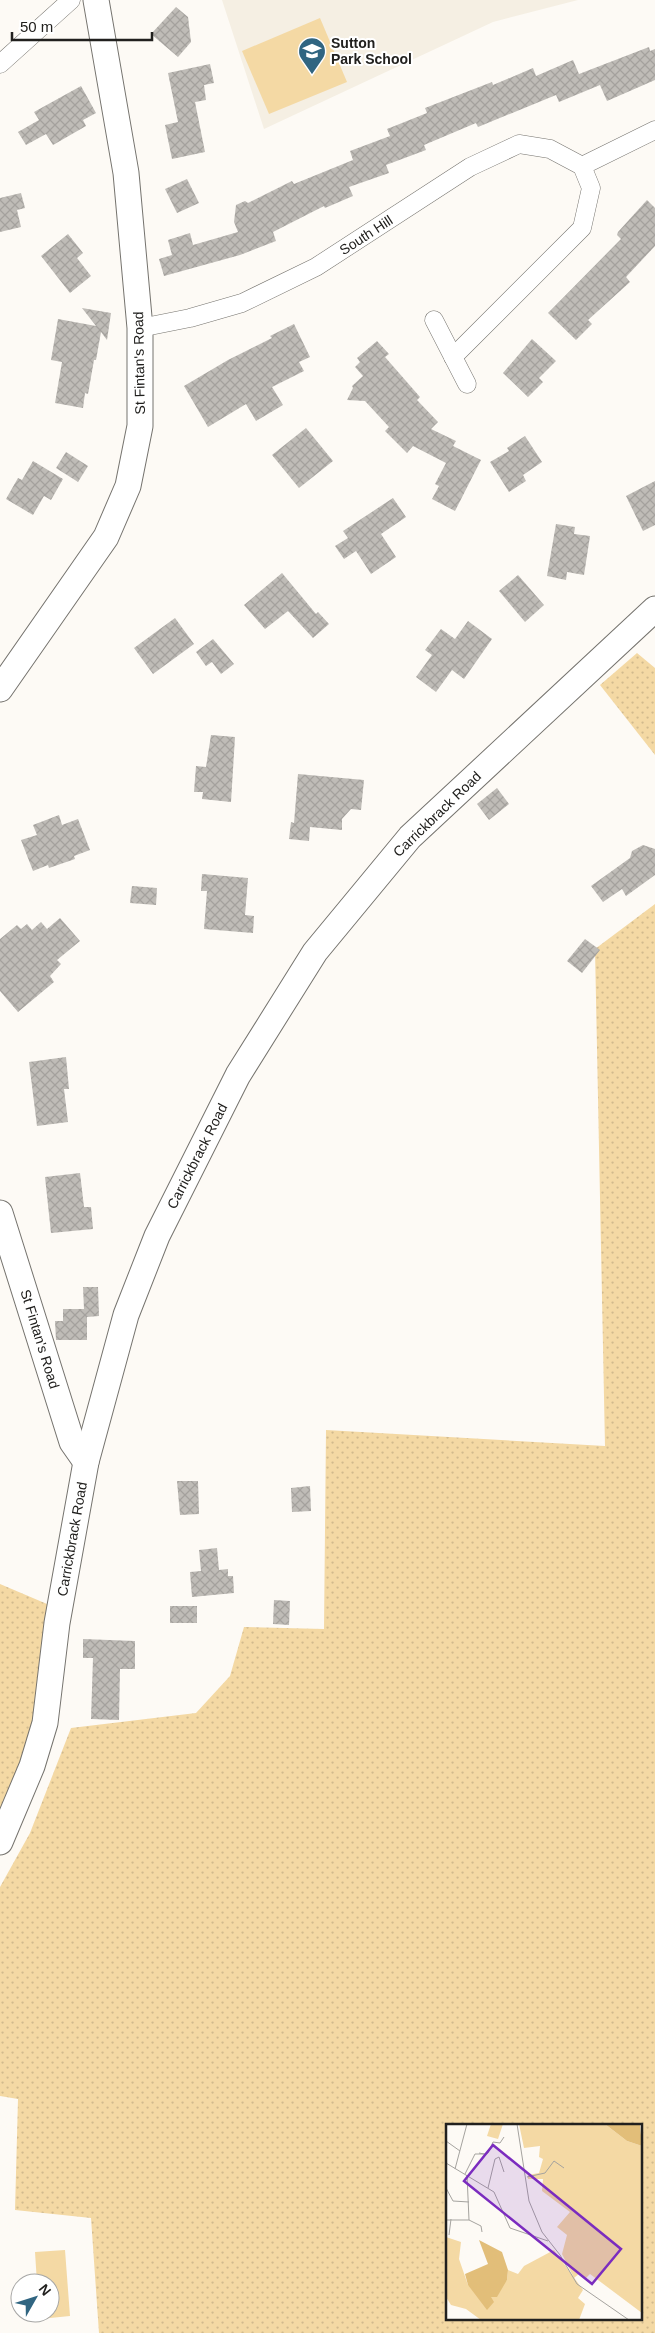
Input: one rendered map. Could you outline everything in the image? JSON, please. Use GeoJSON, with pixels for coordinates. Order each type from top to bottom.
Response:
{"type":"FeatureCollection","features":[{"type":"Feature","properties":{"kind":"main road","name":"St Fintan's Road"},"geometry":{"type":"LineString","coordinates":[[0,689],[106,538],[128,486],[140,426],[140,328],[126,173],[96,0]]}},
{"type":"Feature","properties":{"kind":"main road","name":"Carrickbrack Road"},"geometry":{"type":"LineString","coordinates":[[0,1842],[25,1783],[45,1723],[57,1622],[86,1462],[126,1316],[158,1236],[198,1151],[238,1076],[316,952],[410,837],[655,609]]}},
{"type":"Feature","properties":{"kind":"main road","name":"St Fintan's Road"},"geometry":{"type":"LineString","coordinates":[[0,1214],[72,1442],[86,1462]]}},
{"type":"Feature","properties":{"kind":"street"},"geometry":{"type":"LineString","coordinates":[[0,64],[71,0]]}},
{"type":"Feature","properties":{"kind":"street"},"geometry":{"type":"LineString","coordinates":[[453,357],[582,228],[591,188],[582,166],[655,130]]}},
{"type":"Feature","properties":{"kind":"street","name":"South Hill"},"geometry":{"type":"LineString","coordinates":[[140,328],[190,318],[250,299],[316,267],[470,167],[519,144],[550,149],[582,166]]}},
{"type":"Feature","properties":{"kind":"street"},"geometry":{"type":"LineString","coordinates":[[434,320],[467,384]]}},
{"type":"Feature","properties":{"kind":"shaded area","name":"Sutton Park School"},"geometry":{"type":"Polygon","coordinates":[[[222,0],[578,0],[493,22],[264,129],[222,0]]]}},
{"type":"Feature","properties":{"kind":"shaded area"},"geometry":{"type":"Polygon","coordinates":[[[320,18],[347,82],[269,114],[242,51],[320,18]]]}},
{"type":"Feature","properties":{"kind":"shaded area"},"geometry":{"type":"Polygon","coordinates":[[[637,653],[655,668],[655,755],[600,685],[637,653]]]}},
{"type":"Feature","properties":{"kind":"shaded area"},"geometry":{"type":"Polygon","coordinates":[[[655,904],[655,2333],[99,2333],[91,2218],[15,2210],[18,2099],[0,2096],[0,1887],[30,1833],[71,1728],[196,1713],[230,1676],[244,1627],[324,1629],[326,1430],[605,1446],[595,949],[655,904]]]}},
{"type":"Feature","properties":{"kind":"shaded area"},"geometry":{"type":"Polygon","coordinates":[[[0,1584],[47,1604],[40,1713],[0,1813],[0,1584]]]}},
{"type":"Feature","properties":{"kind":"shaded area"},"geometry":{"type":"Polygon","coordinates":[[[65,2250],[70,2316],[60,2317],[60,2273],[36,2273],[35,2252],[65,2250]]]}},
{"type":"Feature","properties":{"kind":"building"},"geometry":{"type":"Polygon","coordinates":[[[176,7],[188,17],[191,42],[178,57],[151,34],[176,7]]]}},
{"type":"Feature","properties":{"kind":"building"},"geometry":{"type":"Polygon","coordinates":[[[649,47],[650,51],[655,49],[655,80],[607,101],[600,85],[559,102],[556,95],[478,127],[476,123],[424,145],[426,150],[386,165],[389,173],[349,187],[353,196],[325,208],[324,206],[273,232],[276,241],[240,255],[164,276],[159,259],[172,255],[168,240],[190,233],[193,245],[238,232],[234,222],[236,205],[245,201],[248,203],[292,181],[294,184],[353,160],[350,151],[390,136],[387,129],[427,113],[425,108],[492,82],[493,85],[533,68],[536,76],[573,60],[579,74],[649,47]]]}},
{"type":"Feature","properties":{"kind":"building"},"geometry":{"type":"Polygon","coordinates":[[[210,64],[214,83],[204,85],[206,100],[195,102],[205,152],[172,159],[165,125],[178,122],[168,73],[210,64]]]}},
{"type":"Feature","properties":{"kind":"building"},"geometry":{"type":"Polygon","coordinates":[[[81,86],[96,113],[83,120],[86,126],[53,145],[46,134],[26,145],[18,132],[39,120],[34,112],[81,86]]]}},
{"type":"Feature","properties":{"kind":"building"},"geometry":{"type":"Polygon","coordinates":[[[187,179],[199,203],[177,213],[165,189],[187,179]]]}},
{"type":"Feature","properties":{"kind":"building"},"geometry":{"type":"Polygon","coordinates":[[[21,193],[25,208],[17,210],[21,227],[0,232],[0,198],[21,193]]]}},
{"type":"Feature","properties":{"kind":"building"},"geometry":{"type":"Polygon","coordinates":[[[647,200],[655,208],[655,246],[626,277],[630,282],[588,320],[592,324],[576,340],[548,313],[621,239],[617,235],[618,232],[647,200]]]}},
{"type":"Feature","properties":{"kind":"building"},"geometry":{"type":"Polygon","coordinates":[[[68,234],[83,253],[77,258],[91,276],[70,293],[41,256],[68,234]]]}},
{"type":"Feature","properties":{"kind":"building"},"geometry":{"type":"Polygon","coordinates":[[[82,308],[111,313],[107,340],[101,332],[88,394],[85,393],[83,408],[55,403],[62,362],[51,360],[58,319],[96,326],[82,308]]]}},
{"type":"Feature","properties":{"kind":"building"},"geometry":{"type":"Polygon","coordinates":[[[294,324],[310,357],[299,362],[304,371],[272,387],[283,405],[256,421],[246,404],[208,427],[184,386],[294,324]]]}},
{"type":"Feature","properties":{"kind":"building"},"geometry":{"type":"Polygon","coordinates":[[[532,339],[556,361],[539,378],[543,382],[528,397],[503,373],[532,339]]]}},
{"type":"Feature","properties":{"kind":"building"},"geometry":{"type":"Polygon","coordinates":[[[377,341],[389,354],[385,357],[420,397],[417,400],[438,422],[431,429],[456,441],[453,446],[481,460],[455,511],[432,499],[439,486],[435,484],[446,463],[413,446],[407,453],[385,431],[389,427],[365,401],[347,400],[353,388],[352,386],[363,376],[355,367],[360,362],[357,358],[377,341]]]}},
{"type":"Feature","properties":{"kind":"building"},"geometry":{"type":"Polygon","coordinates":[[[306,428],[333,461],[299,488],[272,455],[306,428]]]}},
{"type":"Feature","properties":{"kind":"building"},"geometry":{"type":"Polygon","coordinates":[[[525,436],[542,462],[523,475],[526,481],[509,492],[490,462],[509,451],[507,448],[525,436]]]}},
{"type":"Feature","properties":{"kind":"building"},"geometry":{"type":"Polygon","coordinates":[[[66,452],[88,466],[78,482],[56,468],[66,452]]]}},
{"type":"Feature","properties":{"kind":"building"},"geometry":{"type":"Polygon","coordinates":[[[33,461],[63,479],[51,500],[44,496],[33,515],[6,499],[18,478],[22,480],[33,461]]]}},
{"type":"Feature","properties":{"kind":"building"},"geometry":{"type":"Polygon","coordinates":[[[655,481],[655,525],[643,531],[626,496],[655,481]]]}},
{"type":"Feature","properties":{"kind":"building"},"geometry":{"type":"Polygon","coordinates":[[[393,498],[406,517],[381,534],[396,557],[371,574],[356,551],[344,559],[335,546],[348,538],[343,531],[393,498]]]}},
{"type":"Feature","properties":{"kind":"building"},"geometry":{"type":"Polygon","coordinates":[[[556,524],[575,527],[574,534],[590,536],[584,575],[567,572],[566,580],[547,576],[556,524]]]}},
{"type":"Feature","properties":{"kind":"building"},"geometry":{"type":"Polygon","coordinates":[[[282,573],[316,614],[318,612],[329,624],[313,638],[288,611],[265,629],[244,605],[282,573]]]}},
{"type":"Feature","properties":{"kind":"building"},"geometry":{"type":"Polygon","coordinates":[[[518,575],[544,605],[525,622],[499,591],[518,575]]]}},
{"type":"Feature","properties":{"kind":"building"},"geometry":{"type":"Polygon","coordinates":[[[175,618],[194,644],[153,674],[134,648],[175,618]]]}},
{"type":"Feature","properties":{"kind":"building"},"geometry":{"type":"Polygon","coordinates":[[[468,621],[492,639],[464,679],[452,670],[436,692],[416,677],[432,655],[425,650],[441,629],[455,639],[468,621]]]}},
{"type":"Feature","properties":{"kind":"building"},"geometry":{"type":"Polygon","coordinates":[[[213,639],[234,664],[221,674],[212,662],[206,666],[196,652],[213,639]]]}},
{"type":"Feature","properties":{"kind":"building"},"geometry":{"type":"Polygon","coordinates":[[[211,735],[235,737],[231,802],[202,799],[203,792],[194,792],[196,766],[206,767],[211,735]]]}},
{"type":"Feature","properties":{"kind":"building"},"geometry":{"type":"Polygon","coordinates":[[[298,774],[364,780],[361,810],[351,809],[342,819],[342,830],[310,827],[309,841],[289,839],[291,822],[294,823],[298,774]]]}},
{"type":"Feature","properties":{"kind":"building"},"geometry":{"type":"Polygon","coordinates":[[[497,788],[509,804],[489,820],[477,804],[497,788]]]}},
{"type":"Feature","properties":{"kind":"building"},"geometry":{"type":"Polygon","coordinates":[[[59,815],[62,825],[78,819],[90,850],[74,856],[75,859],[49,868],[48,865],[33,871],[21,840],[37,835],[33,825],[59,815]]]}},
{"type":"Feature","properties":{"kind":"building"},"geometry":{"type":"Polygon","coordinates":[[[643,845],[655,849],[655,875],[626,896],[622,889],[603,902],[591,886],[630,858],[632,851],[643,845]]]}},
{"type":"Feature","properties":{"kind":"building"},"geometry":{"type":"Polygon","coordinates":[[[202,874],[248,878],[245,915],[254,916],[253,933],[204,929],[207,891],[201,891],[202,874]]]}},
{"type":"Feature","properties":{"kind":"building"},"geometry":{"type":"Polygon","coordinates":[[[132,886],[157,888],[156,905],[130,903],[132,886]]]}},
{"type":"Feature","properties":{"kind":"building"},"geometry":{"type":"Polygon","coordinates":[[[60,918],[80,941],[57,960],[61,964],[50,976],[54,982],[18,1012],[0,991],[0,939],[17,925],[21,929],[27,924],[32,930],[41,922],[47,929],[60,918]]]}},
{"type":"Feature","properties":{"kind":"building"},"geometry":{"type":"Polygon","coordinates":[[[585,939],[600,950],[582,973],[567,961],[585,939]]]}},
{"type":"Feature","properties":{"kind":"building"},"geometry":{"type":"Polygon","coordinates":[[[66,1057],[69,1089],[64,1089],[68,1122],[37,1126],[29,1062],[66,1057]]]}},
{"type":"Feature","properties":{"kind":"building"},"geometry":{"type":"Polygon","coordinates":[[[80,1173],[84,1207],[91,1207],[93,1229],[51,1233],[45,1177],[80,1173]]]}},
{"type":"Feature","properties":{"kind":"building"},"geometry":{"type":"Polygon","coordinates":[[[83,1287],[98,1287],[99,1316],[87,1317],[87,1340],[56,1340],[55,1321],[63,1321],[63,1309],[84,1309],[83,1287]]]}},
{"type":"Feature","properties":{"kind":"building"},"geometry":{"type":"Polygon","coordinates":[[[177,1481],[198,1481],[199,1514],[180,1515],[177,1481]]]}},
{"type":"Feature","properties":{"kind":"building"},"geometry":{"type":"Polygon","coordinates":[[[310,1486],[311,1511],[292,1512],[291,1488],[310,1486]]]}},
{"type":"Feature","properties":{"kind":"building"},"geometry":{"type":"Polygon","coordinates":[[[217,1548],[219,1570],[228,1569],[228,1576],[233,1576],[234,1593],[192,1597],[190,1572],[201,1571],[199,1550],[217,1548]]]}},
{"type":"Feature","properties":{"kind":"building"},"geometry":{"type":"Polygon","coordinates":[[[274,1600],[290,1601],[289,1625],[273,1624],[274,1600]]]}},
{"type":"Feature","properties":{"kind":"building"},"geometry":{"type":"Polygon","coordinates":[[[170,1606],[197,1606],[197,1623],[170,1623],[170,1606]]]}},
{"type":"Feature","properties":{"kind":"building"},"geometry":{"type":"Polygon","coordinates":[[[83,1639],[135,1641],[135,1669],[120,1669],[119,1720],[91,1719],[93,1658],[83,1658],[83,1639]]]}},
{"type":"Feature","properties":{"kind":"place","name":"Sutton Park School"},"geometry":{"type":"Point","coordinates":[312,75]}}]}
